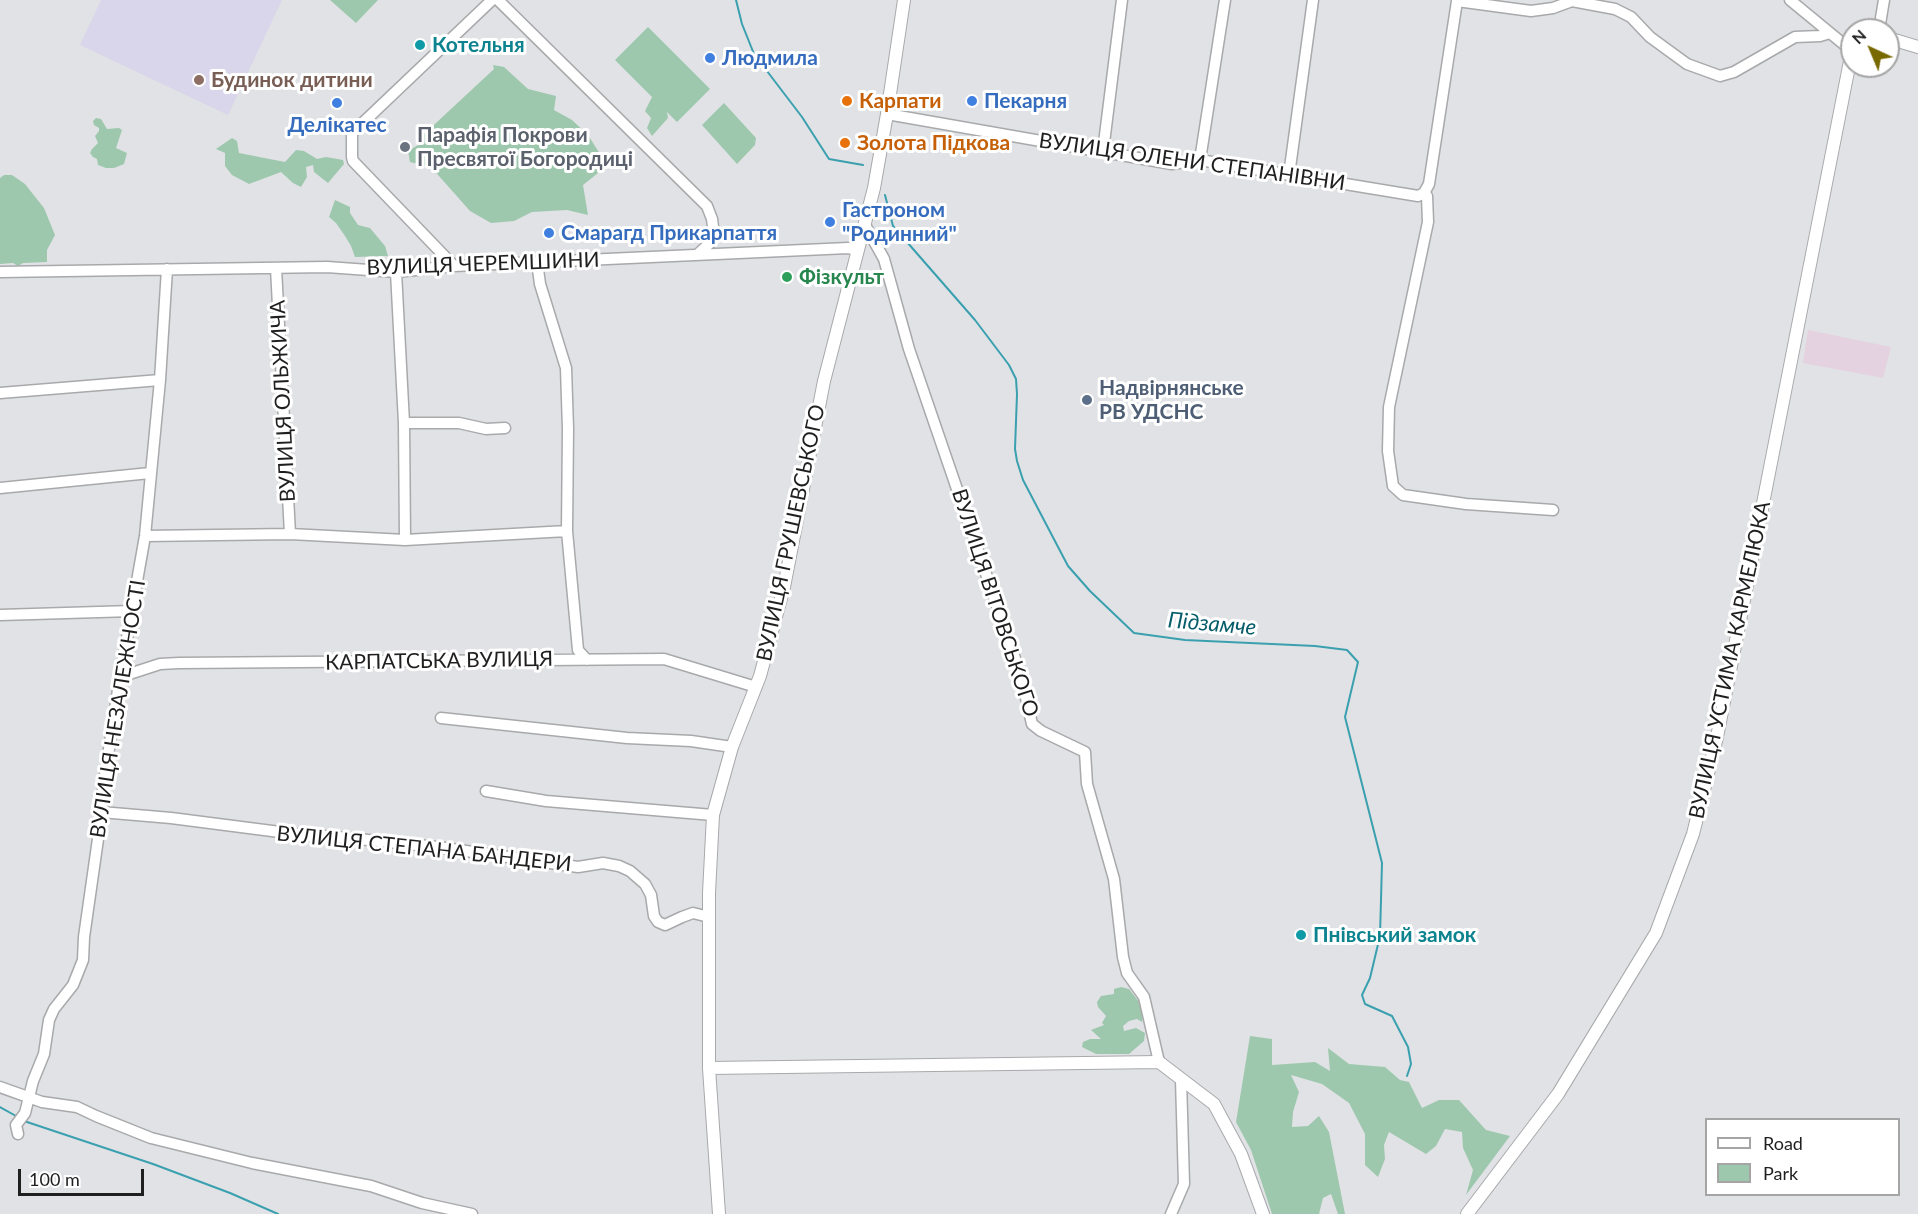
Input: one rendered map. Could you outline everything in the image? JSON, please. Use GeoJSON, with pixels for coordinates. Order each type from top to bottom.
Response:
{"type":"FeatureCollection","features":[{"type":"Feature","properties":{"kind":"street"},"geometry":{"type":"LineString","coordinates":[[454,266],[353,161],[352,133],[492,0]]}},
{"type":"Feature","properties":{"kind":"street"},"geometry":{"type":"LineString","coordinates":[[498,0],[707,206],[719,245],[729,254]]}},
{"type":"Feature","properties":{"kind":"street","name":"ВУЛИЦЯ ГРУШЕВСЬКОГО"},"geometry":{"type":"LineString","coordinates":[[719,1214],[709,1068],[709,917],[713,815],[732,747],[756,687],[784,587],[824,381],[865,225],[887,114],[904,0]]}},
{"type":"Feature","properties":{"kind":"street"},"geometry":{"type":"LineString","coordinates":[[1102,151],[1122,0]]}},
{"type":"Feature","properties":{"kind":"street"},"geometry":{"type":"LineString","coordinates":[[1200,160],[1225,0]]}},
{"type":"Feature","properties":{"kind":"street"},"geometry":{"type":"LineString","coordinates":[[1288,175],[1313,0]]}},
{"type":"Feature","properties":{"kind":"street"},"geometry":{"type":"LineString","coordinates":[[1790,0],[1840,41]]}},
{"type":"Feature","properties":{"kind":"street"},"geometry":{"type":"LineString","coordinates":[[1881,18],[1884,0]]}},
{"type":"Feature","properties":{"kind":"street"},"geometry":{"type":"LineString","coordinates":[[1553,510],[1466,504],[1403,495],[1393,486],[1388,451],[1389,407],[1412,308],[1428,222],[1425,194],[1429,184],[1457,1],[1531,11],[1553,8],[1572,1],[1615,9],[1632,17],[1650,37],[1687,64],[1720,76],[1734,72],[1795,37],[1820,36],[1830,33]]}},
{"type":"Feature","properties":{"kind":"street"},"geometry":{"type":"LineString","coordinates":[[1900,42],[1918,47]]}},
{"type":"Feature","properties":{"kind":"street","name":"ВУЛИЦЯ УСТИМА КАРМЕЛЮКА"},"geometry":{"type":"LineString","coordinates":[[1467,1214],[1558,1094],[1656,933],[1693,834],[1717,736],[1847,78]]}},
{"type":"Feature","properties":{"kind":"street","name":"ВУЛИЦЯ ОЛЕНИ СТЕПАНІВНИ"},"geometry":{"type":"LineString","coordinates":[[887,114],[1172,164],[1200,160],[1418,196],[1425,194]]}},
{"type":"Feature","properties":{"kind":"street","name":"ВУЛИЦЯ ВІТОВСЬКОГО"},"geometry":{"type":"LineString","coordinates":[[865,225],[884,259],[909,349],[937,424],[1021,676],[1032,724],[1041,731],[1085,752],[1087,783],[1114,879],[1123,957],[1127,973],[1144,997],[1159,1062]]}},
{"type":"Feature","properties":{"kind":"street"},"geometry":{"type":"LineString","coordinates":[[697,255],[710,243],[714,234]]}},
{"type":"Feature","properties":{"kind":"street","name":"ВУЛИЦЯ ЧЕРЕМШИНИ"},"geometry":{"type":"LineString","coordinates":[[0,272],[327,267],[396,272],[454,266],[537,262],[848,248],[858,250]]}},
{"type":"Feature","properties":{"kind":"street"},"geometry":{"type":"LineString","coordinates":[[537,262],[540,284],[566,368],[567,531],[578,650],[587,660]]}},
{"type":"Feature","properties":{"kind":"street","name":"ВУЛИЦЯ ОЛЬЖИЧА"},"geometry":{"type":"LineString","coordinates":[[276,268],[290,534]]}},
{"type":"Feature","properties":{"kind":"street","name":"ВУЛИЦЯ НЕЗАЛЕЖНОСТІ"},"geometry":{"type":"LineString","coordinates":[[18,1134],[16,1125],[26,1113],[44,1054],[49,1020],[54,1009],[73,985],[83,960],[84,937],[120,677],[145,536],[160,380],[167,269]]}},
{"type":"Feature","properties":{"kind":"street"},"geometry":{"type":"LineString","coordinates":[[396,272],[405,423],[405,540]]}},
{"type":"Feature","properties":{"kind":"street"},"geometry":{"type":"LineString","coordinates":[[0,393],[160,380]]}},
{"type":"Feature","properties":{"kind":"street"},"geometry":{"type":"LineString","coordinates":[[405,423],[459,423],[486,429],[505,428]]}},
{"type":"Feature","properties":{"kind":"street"},"geometry":{"type":"LineString","coordinates":[[0,488],[150,473]]}},
{"type":"Feature","properties":{"kind":"street"},"geometry":{"type":"LineString","coordinates":[[145,536],[290,534],[405,540],[567,531]]}},
{"type":"Feature","properties":{"kind":"street"},"geometry":{"type":"LineString","coordinates":[[0,615],[132,611]]}},
{"type":"Feature","properties":{"kind":"street","name":"КАРПАТСЬКА ВУЛИЦЯ"},"geometry":{"type":"LineString","coordinates":[[120,677],[160,664],[179,663],[664,659],[756,687]]}},
{"type":"Feature","properties":{"kind":"street"},"geometry":{"type":"LineString","coordinates":[[441,718],[627,738],[691,741],[732,747]]}},
{"type":"Feature","properties":{"kind":"street"},"geometry":{"type":"LineString","coordinates":[[486,791],[546,801],[713,815]]}},
{"type":"Feature","properties":{"kind":"street","name":"ВУЛИЦЯ СТЕПАНА БАНДЕРИ"},"geometry":{"type":"LineString","coordinates":[[101,812],[171,818],[311,836],[438,847],[578,867],[603,863],[630,871],[645,884],[651,895],[654,916],[658,922],[665,925],[682,916],[693,914],[709,917]]}},
{"type":"Feature","properties":{"kind":"street"},"geometry":{"type":"LineString","coordinates":[[709,1068],[1159,1062],[1214,1104],[1241,1154],[1263,1214]]}},
{"type":"Feature","properties":{"kind":"street"},"geometry":{"type":"LineString","coordinates":[[1171,1214],[1184,1184],[1181,1079]]}},
{"type":"Feature","properties":{"kind":"street"},"geometry":{"type":"LineString","coordinates":[[0,1087],[42,1102],[77,1107],[151,1138],[252,1163],[371,1186],[422,1203],[472,1214]]}},
{"type":"Feature","properties":{"kind":"shaded area","name":"Будинок дитини"},"geometry":{"type":"Polygon","coordinates":[[[101,0],[282,0],[228,115],[80,45],[101,0]]]}},
{"type":"Feature","properties":{"kind":"shaded area"},"geometry":{"type":"Polygon","coordinates":[[[1808,330],[1891,347],[1883,378],[1803,363],[1808,330]]]}},
{"type":"Feature","properties":{"kind":"green space"},"geometry":{"type":"Polygon","coordinates":[[[330,0],[378,0],[356,23],[330,0]]]}},
{"type":"Feature","properties":{"kind":"green space"},"geometry":{"type":"Polygon","coordinates":[[[648,27],[710,89],[677,122],[667,112],[668,118],[652,136],[647,128],[651,118],[645,111],[652,97],[615,60],[648,27]]]}},
{"type":"Feature","properties":{"kind":"green space"},"geometry":{"type":"Polygon","coordinates":[[[493,65],[504,67],[528,89],[556,96],[554,110],[572,120],[588,135],[602,157],[598,173],[583,185],[588,215],[567,210],[532,212],[514,221],[491,223],[470,211],[431,167],[410,162],[408,151],[420,144],[422,136],[494,69],[493,65]]]}},
{"type":"Feature","properties":{"kind":"green space"},"geometry":{"type":"Polygon","coordinates":[[[724,103],[756,138],[755,145],[737,164],[702,125],[724,103]]]}},
{"type":"Feature","properties":{"kind":"green space"},"geometry":{"type":"Polygon","coordinates":[[[96,118],[101,119],[107,129],[122,130],[116,148],[127,153],[124,164],[106,168],[98,165],[97,159],[90,153],[98,143],[95,136],[99,128],[94,125],[93,121],[96,118]]]}},
{"type":"Feature","properties":{"kind":"green space"},"geometry":{"type":"Polygon","coordinates":[[[232,138],[237,141],[239,153],[285,162],[296,150],[304,151],[317,159],[326,157],[343,160],[344,164],[328,183],[314,172],[313,165],[306,167],[307,177],[301,187],[281,172],[249,184],[232,175],[225,166],[225,153],[216,149],[232,138]]]}},
{"type":"Feature","properties":{"kind":"green space"},"geometry":{"type":"Polygon","coordinates":[[[4,175],[12,175],[25,184],[44,208],[55,235],[47,250],[47,262],[23,263],[18,266],[13,263],[0,264],[0,178],[4,175]]]}},
{"type":"Feature","properties":{"kind":"green space"},"geometry":{"type":"Polygon","coordinates":[[[335,200],[350,207],[350,213],[358,225],[370,228],[385,246],[388,256],[355,257],[345,236],[329,217],[335,200]]]}},
{"type":"Feature","properties":{"kind":"green space"},"geometry":{"type":"Polygon","coordinates":[[[1121,987],[1129,989],[1140,1003],[1143,1015],[1142,1022],[1137,1019],[1129,1021],[1123,1026],[1124,1031],[1136,1028],[1145,1033],[1144,1041],[1129,1054],[1096,1054],[1082,1047],[1083,1042],[1090,1039],[1101,1039],[1091,1030],[1104,1025],[1102,1023],[1106,1016],[1098,1007],[1097,1002],[1101,996],[1114,994],[1114,989],[1121,987]]]}},
{"type":"Feature","properties":{"kind":"green space"},"geometry":{"type":"Polygon","coordinates":[[[1250,1036],[1272,1039],[1272,1065],[1315,1062],[1330,1071],[1328,1048],[1349,1064],[1385,1067],[1400,1080],[1409,1082],[1422,1108],[1439,1100],[1459,1100],[1486,1130],[1510,1136],[1466,1195],[1473,1170],[1463,1148],[1462,1132],[1445,1129],[1436,1146],[1426,1154],[1389,1132],[1384,1145],[1385,1159],[1378,1177],[1365,1165],[1365,1134],[1349,1103],[1322,1084],[1291,1075],[1299,1092],[1293,1112],[1292,1127],[1308,1126],[1319,1116],[1329,1132],[1345,1214],[1338,1214],[1331,1194],[1323,1198],[1319,1214],[1272,1214],[1251,1150],[1236,1122],[1250,1036]]]}},
{"type":"Feature","properties":{"kind":"waterway","name":"Підзамче"},"geometry":{"type":"LineString","coordinates":[[736,0],[742,24],[754,54],[802,117],[829,159],[863,165]]}},
{"type":"Feature","properties":{"kind":"waterway","name":"Підзамче"},"geometry":{"type":"LineString","coordinates":[[885,195],[893,226],[975,320],[1009,365],[1016,379],[1015,449],[1023,480],[1068,566],[1090,591],[1134,633],[1185,640],[1315,646],[1347,650],[1358,662],[1345,717],[1382,863],[1380,936],[1370,978],[1362,995],[1365,1004],[1392,1016],[1408,1047],[1411,1064],[1407,1076]]}},
{"type":"Feature","properties":{"kind":"waterway"},"geometry":{"type":"LineString","coordinates":[[0,1107],[16,1116]]}},
{"type":"Feature","properties":{"kind":"waterway"},"geometry":{"type":"LineString","coordinates":[[24,1121],[153,1164],[278,1214]]}},
{"type":"Feature","properties":{"kind":"place","name":"Котельня"},"geometry":{"type":"Point","coordinates":[420,45]}},
{"type":"Feature","properties":{"kind":"place","name":"Людмила"},"geometry":{"type":"Point","coordinates":[710,58]}},
{"type":"Feature","properties":{"kind":"place","name":"Будинок дитини"},"geometry":{"type":"Point","coordinates":[199,80]}},
{"type":"Feature","properties":{"kind":"place","name":"Карпати"},"geometry":{"type":"Point","coordinates":[847,101]}},
{"type":"Feature","properties":{"kind":"place","name":"Пекарня"},"geometry":{"type":"Point","coordinates":[972,101]}},
{"type":"Feature","properties":{"kind":"place","name":"Делікатес"},"geometry":{"type":"Point","coordinates":[337,103]}},
{"type":"Feature","properties":{"kind":"place","name":"Золота Підкова"},"geometry":{"type":"Point","coordinates":[845,143]}},
{"type":"Feature","properties":{"kind":"place","name":"Парафія Покрови Пресвятої Богородиці"},"geometry":{"type":"Point","coordinates":[405,147]}},
{"type":"Feature","properties":{"kind":"place","name":"Гастроном \"Родинний\""},"geometry":{"type":"Point","coordinates":[830,222]}},
{"type":"Feature","properties":{"kind":"place","name":"Смарагд Прикарпаття"},"geometry":{"type":"Point","coordinates":[549,233]}},
{"type":"Feature","properties":{"kind":"place","name":"Фізкульт"},"geometry":{"type":"Point","coordinates":[787,277]}},
{"type":"Feature","properties":{"kind":"place","name":"Надвірнянське РВ УДСНС"},"geometry":{"type":"Point","coordinates":[1087,400]}},
{"type":"Feature","properties":{"kind":"place","name":"Пнівський замок"},"geometry":{"type":"Point","coordinates":[1301,935]}}]}
